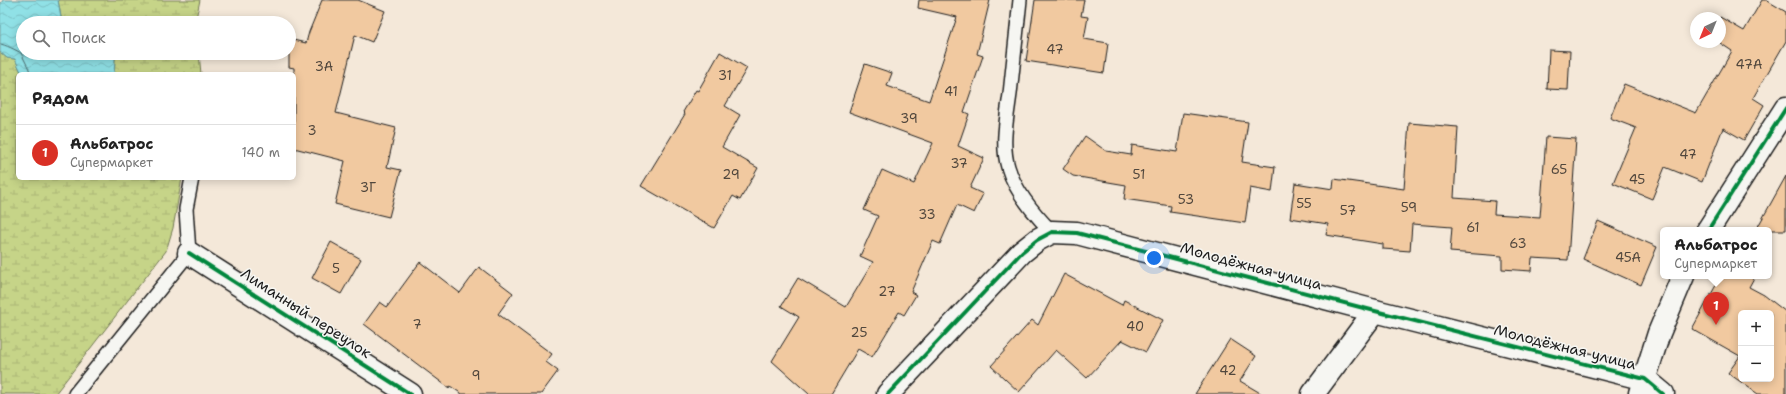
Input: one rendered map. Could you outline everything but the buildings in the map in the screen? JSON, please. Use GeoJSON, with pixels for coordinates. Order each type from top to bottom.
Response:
{"type":"FeatureCollection","features":[{"type":"Feature","properties":{"kind":"street"},"geometry":{"type":"LineString","coordinates":[[1710,227],[1786,108]]}},
{"type":"Feature","properties":{"kind":"street","name":"Молодёжная улица"},"geometry":{"type":"LineString","coordinates":[[1052,232],[1077,233],[1375,311],[1663,394]]}},
{"type":"Feature","properties":{"kind":"street"},"geometry":{"type":"LineString","coordinates":[[888,394],[1022,252],[1037,240],[1052,232]]}},
{"type":"Feature","properties":{"kind":"street","name":"Лиманный переулок"},"geometry":{"type":"LineString","coordinates":[[189,253],[410,394]]}},
{"type":"Feature","properties":{"kind":"street"},"geometry":{"type":"LineString","coordinates":[[1642,387],[1659,334],[1682,279]]}},
{"type":"Feature","properties":{"kind":"street"},"geometry":{"type":"LineString","coordinates":[[1313,394],[1375,311]]}},
{"type":"Feature","properties":{"kind":"lane"},"geometry":{"type":"LineString","coordinates":[[1020,0],[1005,150],[1008,166],[1015,184],[1042,222],[1052,232]]}},
{"type":"Feature","properties":{"kind":"lane"},"geometry":{"type":"LineString","coordinates":[[75,394],[189,253],[186,209],[192,180]]}},
{"type":"Feature","properties":{"kind":"green space"},"geometry":{"type":"Polygon","coordinates":[[[58,0],[200,0],[197,16],[61,16],[58,0]]]}},
{"type":"Feature","properties":{"kind":"green space"},"geometry":{"type":"Polygon","coordinates":[[[0,52],[7,58],[15,59],[21,72],[16,72],[16,180],[182,180],[173,228],[166,251],[55,394],[0,394],[0,52]]]}},
{"type":"Feature","properties":{"kind":"green space"},"geometry":{"type":"Polygon","coordinates":[[[115,60],[200,60],[201,72],[114,72],[115,60]]]}},
{"type":"Feature","properties":{"kind":"water"},"geometry":{"type":"Polygon","coordinates":[[[3,0],[58,0],[61,16],[16,16],[16,60],[115,60],[114,72],[21,72],[15,59],[7,58],[0,52],[0,5],[3,0]]]}},
{"type":"Feature","properties":{"kind":"cycle path"},"geometry":{"type":"LineString","coordinates":[[1710,227],[1786,108]]}},
{"type":"Feature","properties":{"kind":"cycle path"},"geometry":{"type":"LineString","coordinates":[[888,394],[1022,252],[1037,240],[1052,232],[1077,233],[1375,311],[1645,379],[1663,394]]}},
{"type":"Feature","properties":{"kind":"cycle path"},"geometry":{"type":"LineString","coordinates":[[189,253],[410,394]]}},
{"type":"Feature","properties":{"kind":"place","name":"Альбатрос"},"geometry":{"type":"Point","coordinates":[1716,325]}}]}
